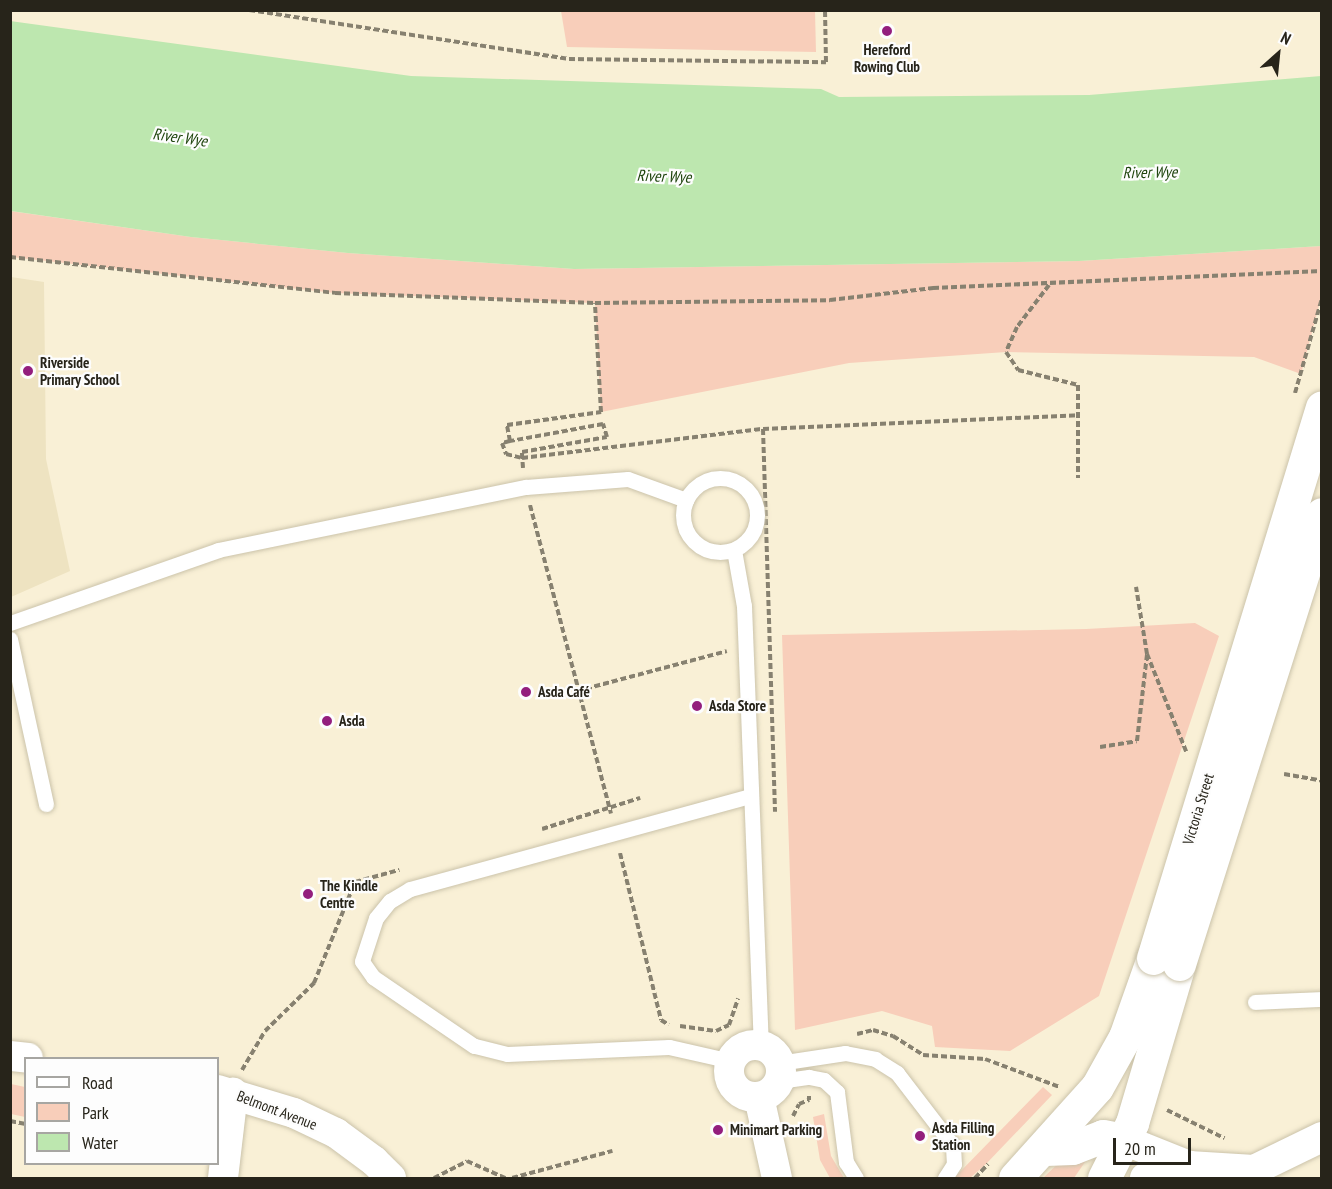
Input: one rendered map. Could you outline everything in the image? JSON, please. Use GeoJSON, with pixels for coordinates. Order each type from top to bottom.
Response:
{"type":"FeatureCollection","features":[{"type":"Feature","properties":{"kind":"highway","name":"Victoria Street"},"geometry":{"type":"LineString","coordinates":[[1104,1179],[1124,1140],[1166,961],[1307,404]]}},
{"type":"Feature","properties":{"kind":"highway","name":"Victoria Street"},"geometry":{"type":"LineString","coordinates":[[1015,1179],[1045,1149],[1097,1087],[1137,1009],[1166,961],[1322,514]]}},
{"type":"Feature","properties":{"kind":"highway"},"geometry":{"type":"LineString","coordinates":[[1045,1149],[1072,1148],[1103,1136],[1124,1140]]}},
{"type":"Feature","properties":{"kind":"street"},"geometry":{"type":"LineString","coordinates":[[770,1072],[745,1095],[734,1086],[731,1061],[743,1048],[770,1072],[777,1179]]}},
{"type":"Feature","properties":{"kind":"street"},"geometry":{"type":"LineString","coordinates":[[223,1179],[225,1091]]}},
{"type":"Feature","properties":{"kind":"street","name":"Belmont Avenue"},"geometry":{"type":"LineString","coordinates":[[225,1091],[294,1113],[336,1133],[374,1161],[391,1179]]}},
{"type":"Feature","properties":{"kind":"street"},"geometry":{"type":"LineString","coordinates":[[1124,1140],[1189,1166],[1252,1174],[1322,1137]]}},
{"type":"Feature","properties":{"kind":"street"},"geometry":{"type":"LineString","coordinates":[[1145,1179],[1189,1166]]}},
{"type":"Feature","properties":{"kind":"lane"},"geometry":{"type":"LineString","coordinates":[[716,478],[729,479],[749,491],[754,501],[756,524],[752,535],[734,550],[711,551],[690,537],[683,512],[686,500],[693,489],[716,478]]}},
{"type":"Feature","properties":{"kind":"lane"},"geometry":{"type":"LineString","coordinates":[[10,623],[218,550],[526,487],[628,479],[686,500]]}},
{"type":"Feature","properties":{"kind":"lane"},"geometry":{"type":"LineString","coordinates":[[734,550],[744,606],[759,998],[770,1072]]}},
{"type":"Feature","properties":{"kind":"lane"},"geometry":{"type":"LineString","coordinates":[[10,639],[46,804]]}},
{"type":"Feature","properties":{"kind":"lane"},"geometry":{"type":"LineString","coordinates":[[731,1061],[669,1047],[507,1054],[474,1046],[374,977],[362,962],[376,918],[390,901],[410,889],[751,796]]}},
{"type":"Feature","properties":{"kind":"lane"},"geometry":{"type":"LineString","coordinates":[[1255,1002],[1322,999]]}},
{"type":"Feature","properties":{"kind":"lane"},"geometry":{"type":"LineString","coordinates":[[770,1072],[845,1053],[875,1059],[897,1073],[953,1146],[954,1164],[945,1179]]}},
{"type":"Feature","properties":{"kind":"lane"},"geometry":{"type":"LineString","coordinates":[[770,1072],[824,1080],[837,1092],[846,1162],[856,1179]]}},
{"type":"Feature","properties":{"kind":"path"},"geometry":{"type":"LineString","coordinates":[[249,10],[568,59],[826,62],[825,10]]}},
{"type":"Feature","properties":{"kind":"path"},"geometry":{"type":"LineString","coordinates":[[10,257],[335,293],[596,303],[830,300],[933,288],[1049,285],[1322,270]]}},
{"type":"Feature","properties":{"kind":"path"},"geometry":{"type":"LineString","coordinates":[[1049,285],[1017,327],[1006,351],[1018,370],[1078,385],[1078,478]]}},
{"type":"Feature","properties":{"kind":"path"},"geometry":{"type":"LineString","coordinates":[[1307,404],[1322,298]]}},
{"type":"Feature","properties":{"kind":"path"},"geometry":{"type":"LineString","coordinates":[[510,441],[507,425],[601,412],[596,303]]}},
{"type":"Feature","properties":{"kind":"path"},"geometry":{"type":"LineString","coordinates":[[759,998],[737,999],[729,1024],[716,1031],[667,1024],[661,1020],[526,487],[522,458],[522,452],[607,437],[603,424],[502,443],[506,454],[522,458],[763,429],[1079,415]]}},
{"type":"Feature","properties":{"kind":"path"},"geometry":{"type":"LineString","coordinates":[[577,691],[745,650],[773,648],[763,429]]}},
{"type":"Feature","properties":{"kind":"path"},"geometry":{"type":"LineString","coordinates":[[1136,587],[1147,654],[1189,759]]}},
{"type":"Feature","properties":{"kind":"path"},"geometry":{"type":"LineString","coordinates":[[1100,747],[1137,741],[1147,654]]}},
{"type":"Feature","properties":{"kind":"path"},"geometry":{"type":"LineString","coordinates":[[1284,774],[1322,781]]}},
{"type":"Feature","properties":{"kind":"path"},"geometry":{"type":"LineString","coordinates":[[225,1091],[266,1031],[314,983],[325,950]]}},
{"type":"Feature","properties":{"kind":"path"},"geometry":{"type":"LineString","coordinates":[[851,1035],[873,1030],[893,1036],[923,1055],[985,1059],[1064,1088]]}},
{"type":"Feature","properties":{"kind":"path"},"geometry":{"type":"LineString","coordinates":[[793,1122],[799,1104],[809,1101],[809,1077]]}},
{"type":"Feature","properties":{"kind":"path"},"geometry":{"type":"LineString","coordinates":[[512,1179],[612,1151]]}},
{"type":"Feature","properties":{"kind":"path"},"geometry":{"type":"LineString","coordinates":[[434,1179],[467,1161],[505,1179]]}},
{"type":"Feature","properties":{"kind":"shaded area","name":"Riverside Primary School"},"geometry":{"type":"Polygon","coordinates":[[[11,277],[44,282],[46,459],[70,571],[11,597],[11,277]]]}},
{"type":"Feature","properties":{"kind":"green space"},"geometry":{"type":"Polygon","coordinates":[[[561,11],[815,11],[816,52],[567,47],[561,11]]]}},
{"type":"Feature","properties":{"kind":"green space"},"geometry":{"type":"Polygon","coordinates":[[[10,211],[191,237],[348,253],[574,269],[1079,261],[1321,246],[1321,298],[1301,374],[1254,357],[1006,352],[849,363],[601,412],[595,303],[335,293],[11,257],[10,211]]]}},
{"type":"Feature","properties":{"kind":"green space"},"geometry":{"type":"Polygon","coordinates":[[[1195,623],[1219,636],[1099,996],[1010,1051],[935,1047],[932,1026],[882,1011],[795,1030],[782,635],[1086,629],[1195,623]]]}},
{"type":"Feature","properties":{"kind":"green space"},"geometry":{"type":"Polygon","coordinates":[[[11,1084],[24,1087],[24,1117],[11,1114],[11,1084]]]}},
{"type":"Feature","properties":{"kind":"green space"},"geometry":{"type":"Polygon","coordinates":[[[1043,1087],[1052,1095],[986,1164],[970,1178],[954,1178],[1043,1087]]]}},
{"type":"Feature","properties":{"kind":"green space"},"geometry":{"type":"Polygon","coordinates":[[[824,1114],[831,1156],[844,1178],[830,1178],[820,1160],[813,1117],[824,1114]]]}},
{"type":"Feature","properties":{"kind":"green space"},"geometry":{"type":"Polygon","coordinates":[[[1096,1146],[1074,1178],[1043,1178],[1067,1155],[1096,1146]]]}},
{"type":"Feature","properties":{"kind":"water","name":"River Wye"},"geometry":{"type":"Polygon","coordinates":[[[10,21],[411,76],[821,89],[839,97],[1089,95],[1321,76],[1321,246],[1079,261],[574,269],[348,253],[191,237],[11,211],[10,21]]]}},
{"type":"Feature","properties":{"kind":"place","name":"Hereford Rowing Club"},"geometry":{"type":"Point","coordinates":[887,31]}},
{"type":"Feature","properties":{"kind":"place","name":"Riverside Primary School"},"geometry":{"type":"Point","coordinates":[28,371]}},
{"type":"Feature","properties":{"kind":"place","name":"Asda Café"},"geometry":{"type":"Point","coordinates":[526,692]}},
{"type":"Feature","properties":{"kind":"place","name":"Asda Store"},"geometry":{"type":"Point","coordinates":[697,706]}},
{"type":"Feature","properties":{"kind":"place","name":"Asda"},"geometry":{"type":"Point","coordinates":[327,721]}},
{"type":"Feature","properties":{"kind":"place","name":"The Kindle Centre"},"geometry":{"type":"Point","coordinates":[308,894]}},
{"type":"Feature","properties":{"kind":"place","name":"Minimart Parking"},"geometry":{"type":"Point","coordinates":[718,1130]}},
{"type":"Feature","properties":{"kind":"place","name":"Asda Filling Station"},"geometry":{"type":"Point","coordinates":[920,1136]}}]}
